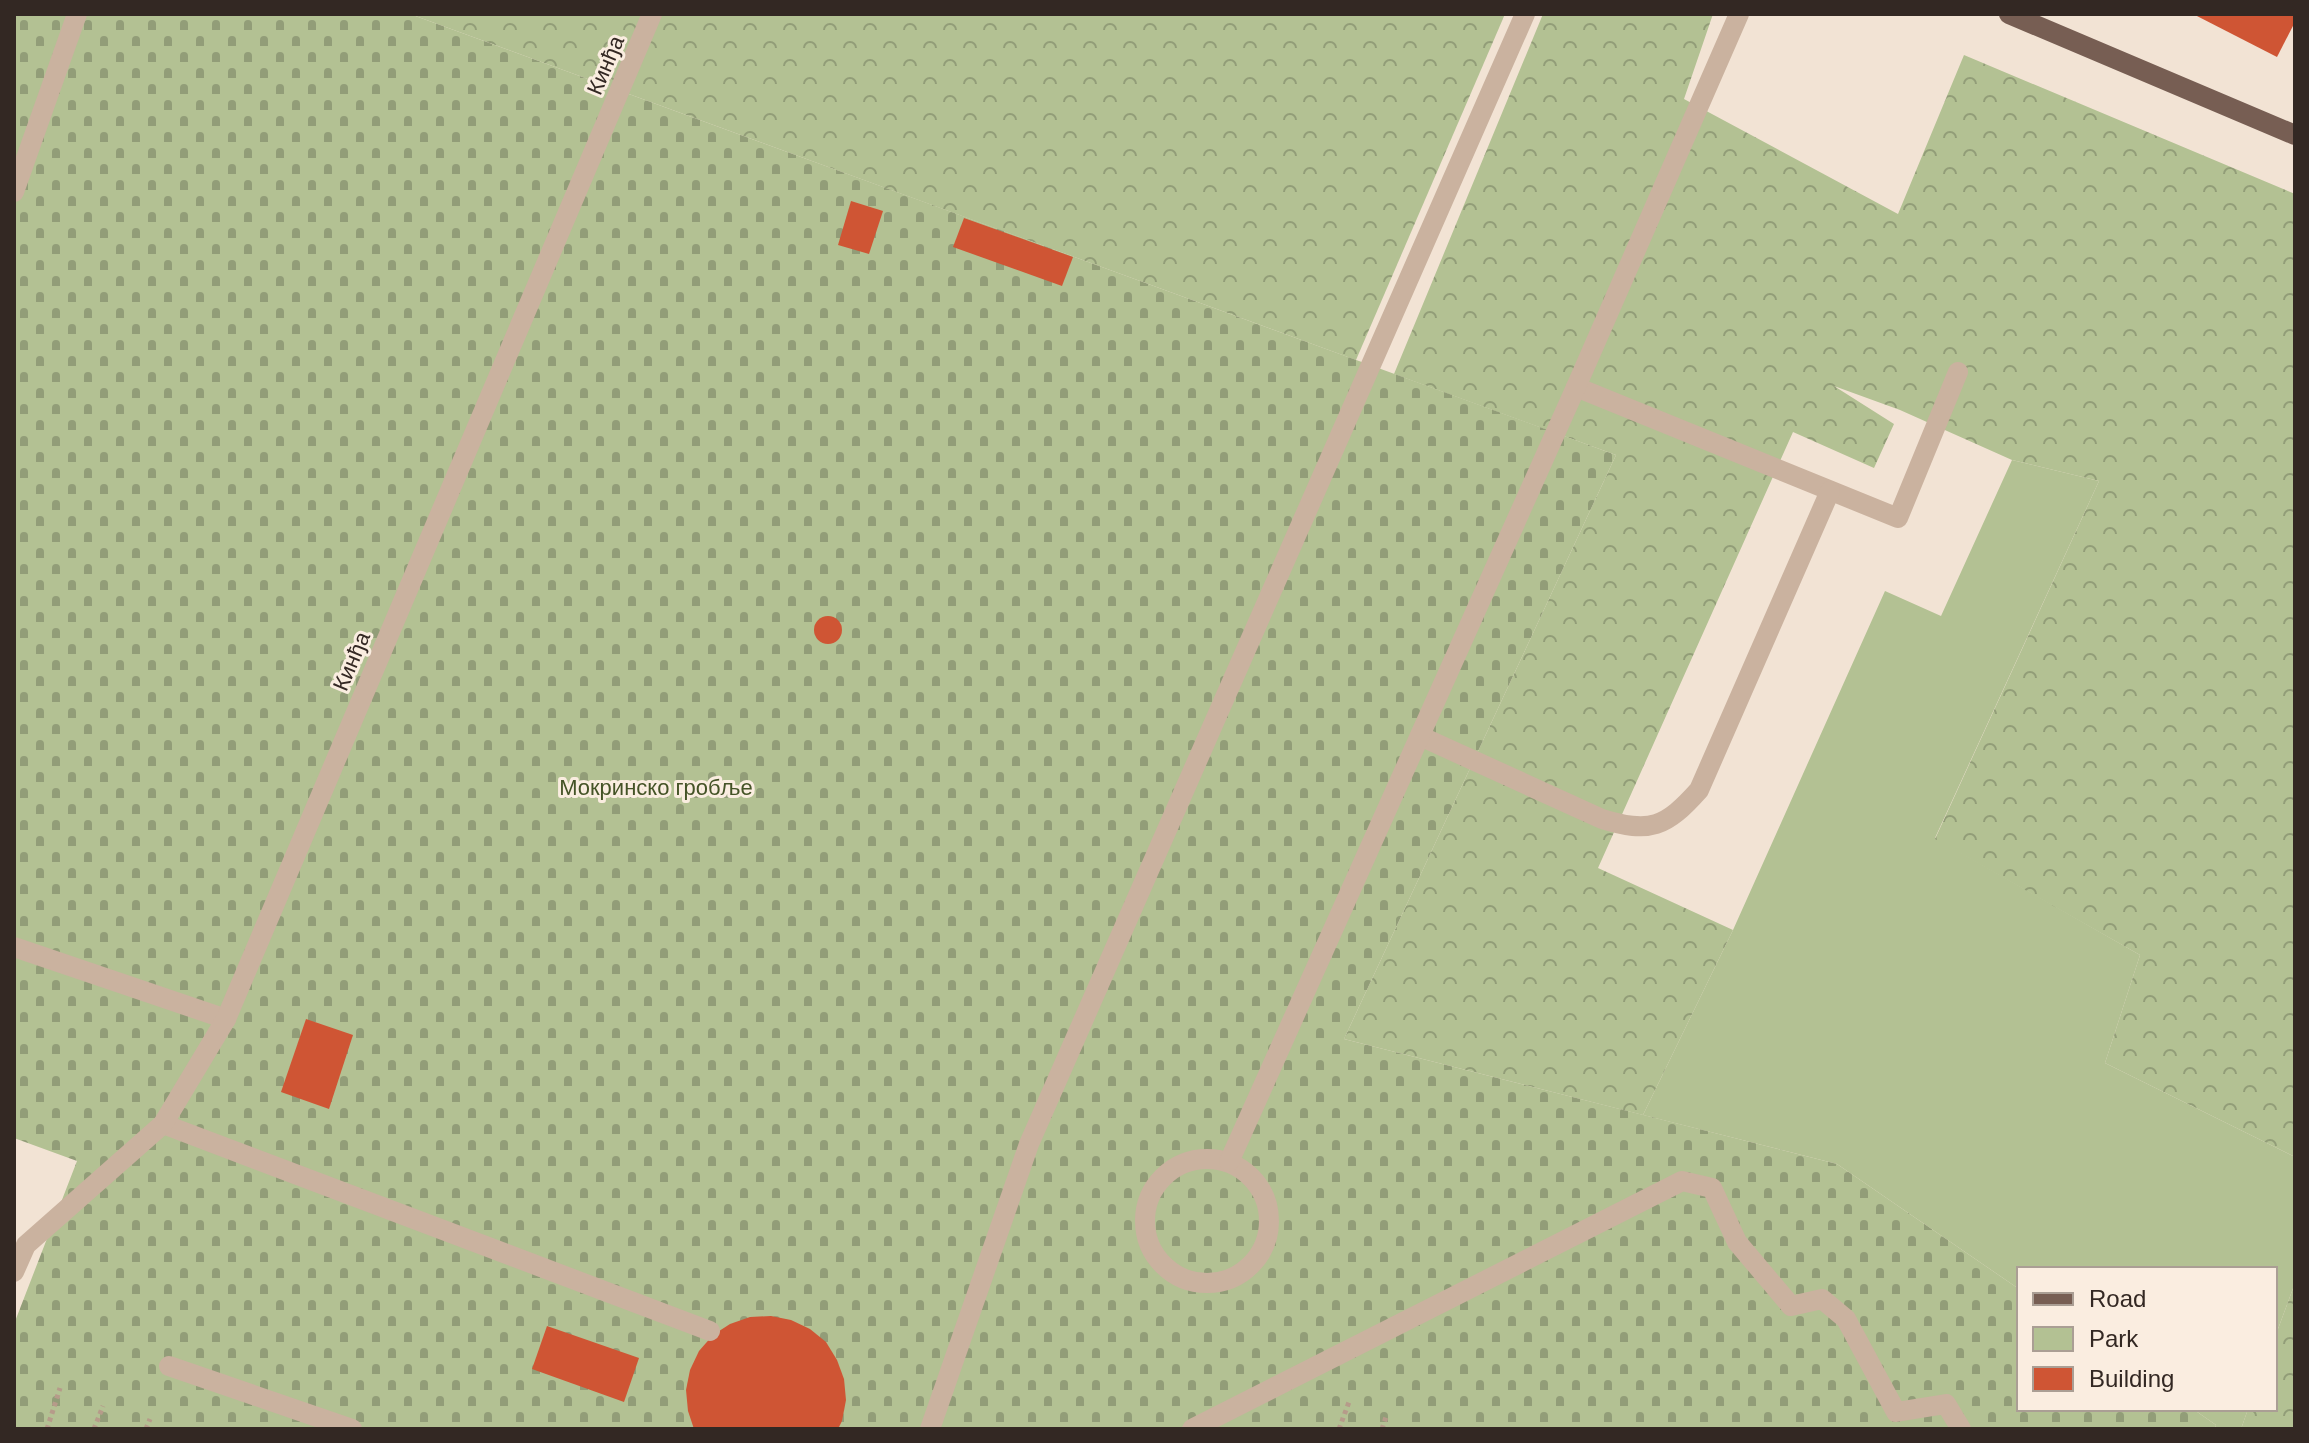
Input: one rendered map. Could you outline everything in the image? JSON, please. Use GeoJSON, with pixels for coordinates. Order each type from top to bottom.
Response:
{"type":"FeatureCollection","features":[{"type":"Feature","properties":{"kind":"main road"},"geometry":{"type":"LineString","coordinates":[[2009,14],[2295,135]]}},
{"type":"Feature","properties":{"kind":"lane"},"geometry":{"type":"LineString","coordinates":[[14,192],[77,14]]}},
{"type":"Feature","properties":{"kind":"lane","name":"Кинђа"},"geometry":{"type":"LineString","coordinates":[[14,1272],[26,1245],[163,1124],[226,1019],[652,14]]}},
{"type":"Feature","properties":{"kind":"lane"},"geometry":{"type":"LineString","coordinates":[[930,1429],[1029,1144],[1525,14]]}},
{"type":"Feature","properties":{"kind":"lane"},"geometry":{"type":"LineString","coordinates":[[1229,1162],[1576,387],[1739,14]]}},
{"type":"Feature","properties":{"kind":"lane"},"geometry":{"type":"LineString","coordinates":[[1576,387],[1898,518],[1958,372]]}},
{"type":"Feature","properties":{"kind":"lane"},"geometry":{"type":"LineString","coordinates":[[1420,736],[1602,819],[1643,827],[1659,824],[1681,810],[1699,790],[1830,491]]}},
{"type":"Feature","properties":{"kind":"lane"},"geometry":{"type":"LineString","coordinates":[[14,947],[226,1019]]}},
{"type":"Feature","properties":{"kind":"lane"},"geometry":{"type":"LineString","coordinates":[[163,1124],[710,1331]]}},
{"type":"Feature","properties":{"kind":"lane"},"geometry":{"type":"LineString","coordinates":[[1208,1158],[1229,1162],[1247,1173],[1261,1189],[1269,1208],[1267,1239],[1257,1258],[1242,1273],[1213,1283],[1193,1282],[1166,1268],[1153,1252],[1146,1233],[1148,1203],[1156,1185],[1179,1165],[1208,1158]]}},
{"type":"Feature","properties":{"kind":"lane"},"geometry":{"type":"LineString","coordinates":[[1192,1429],[1682,1181],[1712,1188],[1737,1242],[1791,1306],[1822,1299],[1846,1319],[1896,1412],[1946,1404],[1961,1429]]}},
{"type":"Feature","properties":{"kind":"lane"},"geometry":{"type":"LineString","coordinates":[[169,1366],[352,1429]]}},
{"type":"Feature","properties":{"kind":"path"},"geometry":{"type":"LineString","coordinates":[[47,1429],[60,1388]]}},
{"type":"Feature","properties":{"kind":"path"},"geometry":{"type":"LineString","coordinates":[[1339,1429],[1349,1402]]}},
{"type":"Feature","properties":{"kind":"path"},"geometry":{"type":"LineString","coordinates":[[94,1429],[103,1406]]}},
{"type":"Feature","properties":{"kind":"path"},"geometry":{"type":"LineString","coordinates":[[1382,1429],[1386,1417]]}},
{"type":"Feature","properties":{"kind":"path"},"geometry":{"type":"LineString","coordinates":[[146,1429],[150,1419]]}},
{"type":"Feature","properties":{"kind":"green space","name":"Мокринско гробље"},"geometry":{"type":"Polygon","coordinates":[[[14,14],[410,14],[1616,455],[1344,1039],[1837,1164],[2017,1288],[2017,1411],[2196,1411],[2216,1425],[2215,1429],[14,1429],[14,1324],[77,1161],[14,1138],[14,14]]]}},
{"type":"Feature","properties":{"kind":"green space"},"geometry":{"type":"Polygon","coordinates":[[[410,14],[1505,14],[1356,360],[410,14]]]}},
{"type":"Feature","properties":{"kind":"green space"},"geometry":{"type":"Polygon","coordinates":[[[1543,14],[1713,14],[1684,99],[1898,214],[1964,55],[2295,194],[2295,1157],[2105,1063],[2140,955],[1935,839],[2099,481],[2012,460],[1900,410],[1834,386],[1894,424],[1874,468],[1793,432],[1598,868],[1733,930],[1643,1115],[1344,1039],[1616,455],[1394,374],[1543,14]]]}},
{"type":"Feature","properties":{"kind":"green space"},"geometry":{"type":"Polygon","coordinates":[[[2012,460],[2099,481],[1935,838],[2140,955],[2105,1063],[2295,1157],[2295,1283],[2277,1332],[2277,1267],[2017,1267],[2017,1288],[1837,1164],[1643,1115],[1733,930],[1885,591],[1941,616],[2012,460]]]}},
{"type":"Feature","properties":{"kind":"green space"},"geometry":{"type":"Polygon","coordinates":[[[2295,1283],[2295,1429],[2241,1429],[2247,1411],[2277,1411],[2277,1332],[2295,1283]]]}},
{"type":"Feature","properties":{"kind":"green space"},"geometry":{"type":"Polygon","coordinates":[[[2196,1411],[2247,1411],[2241,1429],[2215,1429],[2216,1425],[2196,1411]]]}},
{"type":"Feature","properties":{"kind":"building"},"geometry":{"type":"Polygon","coordinates":[[[2193,14],[2295,14],[2295,22],[2277,57],[2193,14]]]}},
{"type":"Feature","properties":{"kind":"building"},"geometry":{"type":"Polygon","coordinates":[[[851,201],[883,211],[869,254],[838,245],[851,201]]]}},
{"type":"Feature","properties":{"kind":"building"},"geometry":{"type":"Polygon","coordinates":[[[964,218],[1073,257],[1062,286],[953,247],[964,218]]]}},
{"type":"Feature","properties":{"kind":"building"},"geometry":{"type":"Polygon","coordinates":[[[828,616],[838,620],[842,630],[838,640],[828,644],[818,640],[814,630],[818,620],[828,616]]]}},
{"type":"Feature","properties":{"kind":"building"},"geometry":{"type":"Polygon","coordinates":[[[306,1019],[353,1035],[329,1109],[281,1092],[306,1019]]]}},
{"type":"Feature","properties":{"kind":"building"},"geometry":{"type":"Polygon","coordinates":[[[771,1316],[791,1320],[810,1329],[826,1342],[837,1360],[844,1379],[846,1400],[838,1429],[694,1429],[686,1390],[690,1370],[699,1351],[713,1335],[730,1324],[750,1317],[771,1316]]]}},
{"type":"Feature","properties":{"kind":"building"},"geometry":{"type":"Polygon","coordinates":[[[547,1326],[639,1358],[624,1402],[532,1369],[547,1326]]]}}]}
